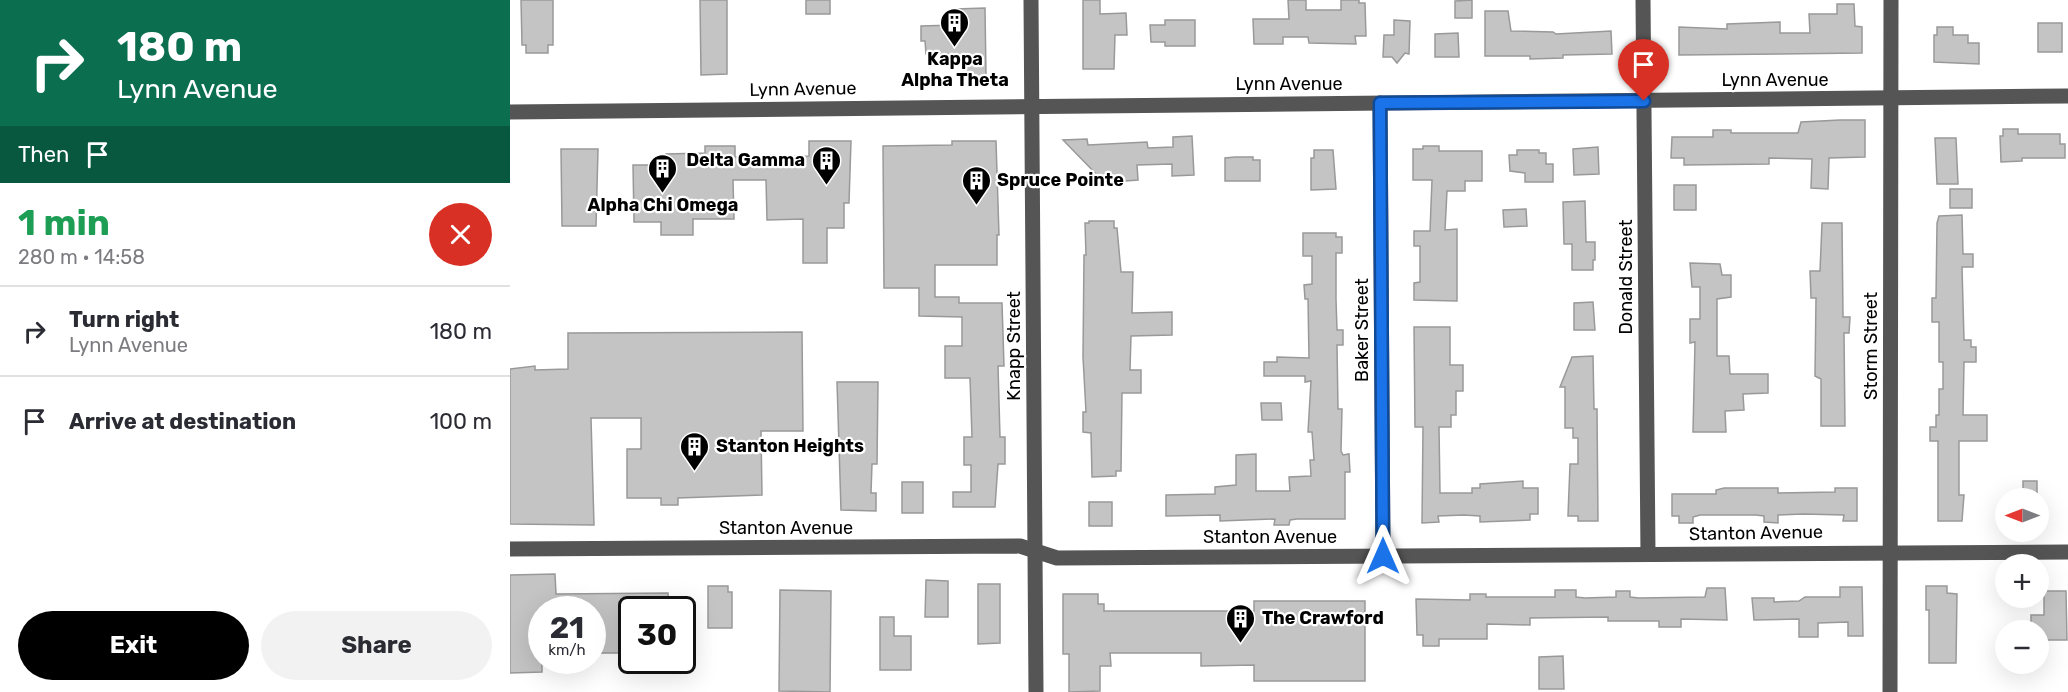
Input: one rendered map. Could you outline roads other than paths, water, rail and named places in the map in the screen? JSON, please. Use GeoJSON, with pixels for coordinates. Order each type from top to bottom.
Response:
{"type":"FeatureCollection","features":[{"type":"Feature","properties":{"kind":"street","name":"Knapp Street"},"geometry":{"type":"LineString","coordinates":[[1031,0],[1036,692]]}},
{"type":"Feature","properties":{"kind":"street","name":"Donald Street"},"geometry":{"type":"LineString","coordinates":[[1643,0],[1648,554]]}},
{"type":"Feature","properties":{"kind":"street","name":"Storm Street"},"geometry":{"type":"LineString","coordinates":[[1890,692],[1891,0]]}},
{"type":"Feature","properties":{"kind":"street","name":"Lynn Avenue"},"geometry":{"type":"LineString","coordinates":[[510,112],[2068,96]]}},
{"type":"Feature","properties":{"kind":"street","name":"Baker Street"},"geometry":{"type":"LineString","coordinates":[[1380,103],[1383,556]]}},
{"type":"Feature","properties":{"kind":"street","name":"Stanton Avenue"},"geometry":{"type":"LineString","coordinates":[[510,549],[1005,546],[1035,549],[1057,558],[2068,552]]}},
{"type":"Feature","properties":{"kind":"place","name":"Kappa Alpha Theta"},"geometry":{"type":"Point","coordinates":[955,48]}},
{"type":"Feature","properties":{"kind":"place","name":"Delta Gamma"},"geometry":{"type":"Point","coordinates":[826,186]}},
{"type":"Feature","properties":{"kind":"place","name":"Alpha Chi Omega"},"geometry":{"type":"Point","coordinates":[663,194]}},
{"type":"Feature","properties":{"kind":"place","name":"Spruce Pointe"},"geometry":{"type":"Point","coordinates":[976,206]}},
{"type":"Feature","properties":{"kind":"place","name":"Stanton Heights"},"geometry":{"type":"Point","coordinates":[695,472]}},
{"type":"Feature","properties":{"kind":"place","name":"The Crawford"},"geometry":{"type":"Point","coordinates":[1241,644]}}]}
